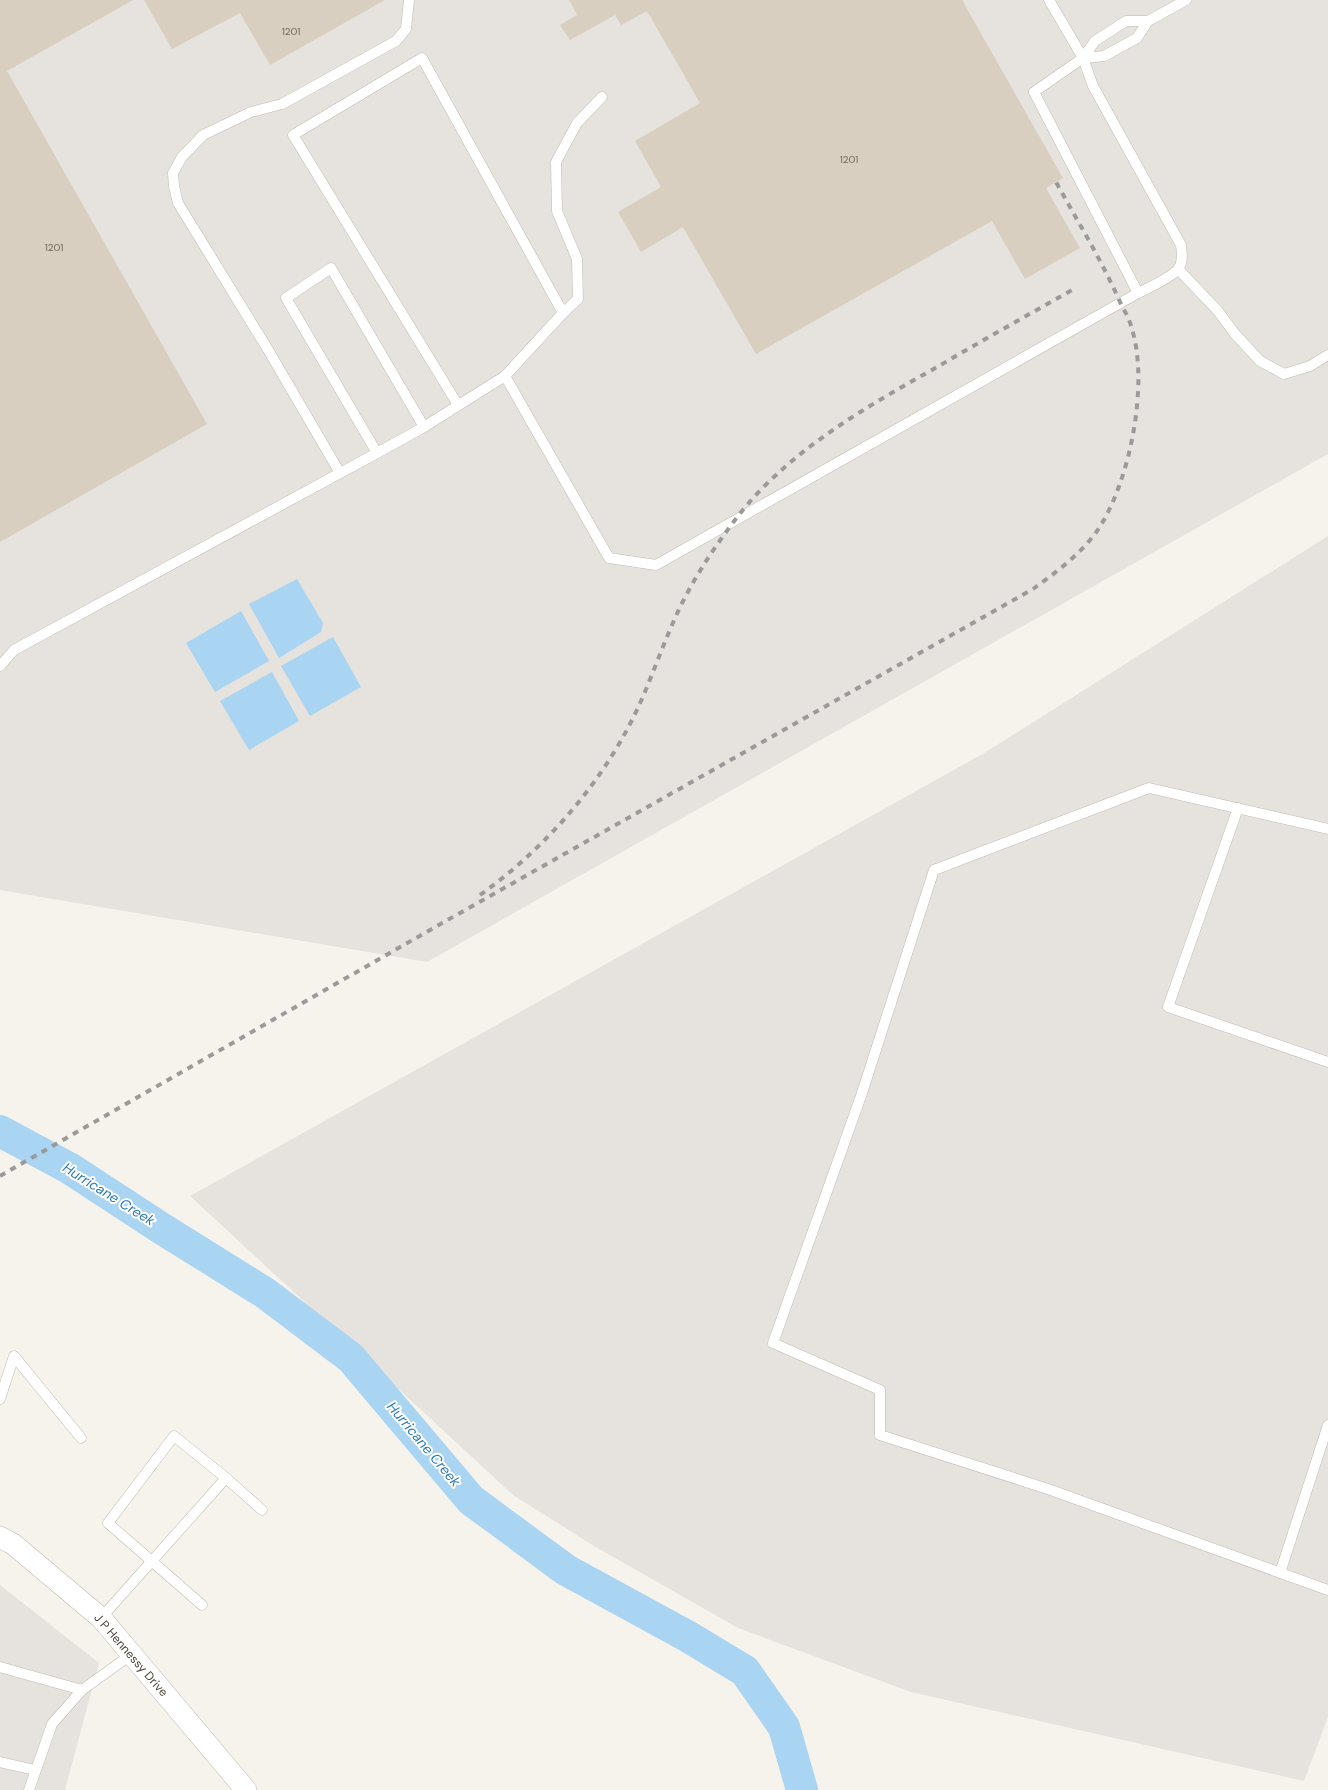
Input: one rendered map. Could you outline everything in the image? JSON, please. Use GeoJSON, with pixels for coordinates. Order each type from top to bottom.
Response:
{"type":"FeatureCollection","features":[{"type":"Feature","properties":{"kind":"street","name":"J P Hennessy Drive"},"geometry":{"type":"LineString","coordinates":[[0,1537],[13,1544],[101,1618],[246,1790]]}},
{"type":"Feature","properties":{"kind":"lane"},"geometry":{"type":"LineString","coordinates":[[340,473],[267,348],[178,203],[173,172],[182,156],[203,135],[251,112],[282,104],[396,41],[406,29],[410,0]]}},
{"type":"Feature","properties":{"kind":"lane"},"geometry":{"type":"LineString","coordinates":[[505,376],[608,558],[656,565],[1158,283],[1178,269],[1182,257],[1180,245],[1093,86],[1083,58],[1049,0]]}},
{"type":"Feature","properties":{"kind":"lane"},"geometry":{"type":"LineString","coordinates":[[1083,58],[1104,56],[1137,38],[1148,21],[1186,0]]}},
{"type":"Feature","properties":{"kind":"lane"},"geometry":{"type":"LineString","coordinates":[[1138,293],[1034,92],[1083,58],[1094,41],[1126,21],[1148,21]]}},
{"type":"Feature","properties":{"kind":"lane"},"geometry":{"type":"LineString","coordinates":[[458,405],[294,135],[422,58],[562,312]]}},
{"type":"Feature","properties":{"kind":"lane"},"geometry":{"type":"LineString","coordinates":[[0,666],[14,650],[424,427],[505,376],[562,312],[578,299],[577,259],[557,211],[556,162],[577,124],[602,97]]}},
{"type":"Feature","properties":{"kind":"lane"},"geometry":{"type":"LineString","coordinates":[[377,453],[286,298],[331,268],[424,427]]}},
{"type":"Feature","properties":{"kind":"lane"},"geometry":{"type":"LineString","coordinates":[[1178,269],[1218,311],[1235,334],[1260,361],[1284,374],[1310,366],[1328,356]]}},
{"type":"Feature","properties":{"kind":"lane"},"geometry":{"type":"LineString","coordinates":[[1328,829],[1149,788],[934,870],[861,1096],[773,1343],[880,1390],[880,1435],[1048,1489],[1328,1590]]}},
{"type":"Feature","properties":{"kind":"lane"},"geometry":{"type":"LineString","coordinates":[[1238,808],[1168,1007],[1328,1062]]}},
{"type":"Feature","properties":{"kind":"lane"},"geometry":{"type":"LineString","coordinates":[[0,1399],[14,1356],[81,1438]]}},
{"type":"Feature","properties":{"kind":"lane"},"geometry":{"type":"LineString","coordinates":[[1280,1572],[1328,1425]]}},
{"type":"Feature","properties":{"kind":"lane"},"geometry":{"type":"LineString","coordinates":[[202,1605],[108,1523],[174,1436],[262,1510]]}},
{"type":"Feature","properties":{"kind":"lane"},"geometry":{"type":"LineString","coordinates":[[101,1618],[226,1478]]}},
{"type":"Feature","properties":{"kind":"lane"},"geometry":{"type":"LineString","coordinates":[[29,1790],[52,1724],[82,1690],[132,1654]]}},
{"type":"Feature","properties":{"kind":"lane"},"geometry":{"type":"LineString","coordinates":[[0,1668],[82,1690]]}},
{"type":"Feature","properties":{"kind":"lane"},"geometry":{"type":"LineString","coordinates":[[0,1762],[35,1770]]}},
{"type":"Feature","properties":{"kind":"shaded area"},"geometry":{"type":"Polygon","coordinates":[[[0,0],[1328,0],[1328,454],[427,962],[0,890],[0,0]]]}},
{"type":"Feature","properties":{"kind":"shaded area"},"geometry":{"type":"Polygon","coordinates":[[[1328,536],[1328,1717],[1304,1781],[911,1692],[738,1628],[594,1546],[513,1495],[190,1196],[986,752],[1328,536]]]}},
{"type":"Feature","properties":{"kind":"shaded area"},"geometry":{"type":"Polygon","coordinates":[[[0,1585],[99,1663],[65,1790],[0,1790],[0,1585]]]}},
{"type":"Feature","properties":{"kind":"water"},"geometry":{"type":"Polygon","coordinates":[[[297,579],[323,623],[321,632],[279,658],[249,604],[297,579]]]}},
{"type":"Feature","properties":{"kind":"water"},"geometry":{"type":"Polygon","coordinates":[[[241,611],[269,661],[215,692],[186,643],[241,611]]]}},
{"type":"Feature","properties":{"kind":"water"},"geometry":{"type":"Polygon","coordinates":[[[333,637],[361,687],[310,716],[281,666],[333,637]]]}},
{"type":"Feature","properties":{"kind":"water"},"geometry":{"type":"Polygon","coordinates":[[[272,672],[299,721],[249,750],[220,701],[272,672]]]}},
{"type":"Feature","properties":{"kind":"building"},"geometry":{"type":"Polygon","coordinates":[[[0,0],[133,0],[7,71],[207,424],[0,542],[0,0]]]}},
{"type":"Feature","properties":{"kind":"building"},"geometry":{"type":"Polygon","coordinates":[[[144,0],[385,0],[270,65],[240,13],[172,49],[144,0]]]}},
{"type":"Feature","properties":{"kind":"building"},"geometry":{"type":"Polygon","coordinates":[[[569,0],[962,0],[1063,178],[1046,188],[1080,248],[1025,279],[992,221],[756,354],[683,227],[641,252],[618,212],[661,187],[635,141],[700,103],[647,11],[621,25],[615,15],[570,40],[560,25],[577,15],[569,0]]]}},
{"type":"Feature","properties":{"kind":"waterway","name":"Hurricane Creek"},"geometry":{"type":"LineString","coordinates":[[0,1131],[69,1168],[265,1293],[351,1358],[471,1500],[566,1570],[687,1636],[745,1671],[784,1727],[802,1790]]}},
{"type":"Feature","properties":{"kind":"railway"},"geometry":{"type":"LineString","coordinates":[[0,1176],[1033,589],[1076,555],[1097,531],[1109,511],[1119,487],[1134,432],[1138,375],[1136,349],[1129,320],[1098,257],[1056,182]]}},
{"type":"Feature","properties":{"kind":"railway"},"geometry":{"type":"LineString","coordinates":[[480,895],[503,878],[546,839],[585,795],[602,771],[637,710],[678,611],[692,584],[726,532],[755,496],[803,452],[856,415],[1072,290]]}}]}
